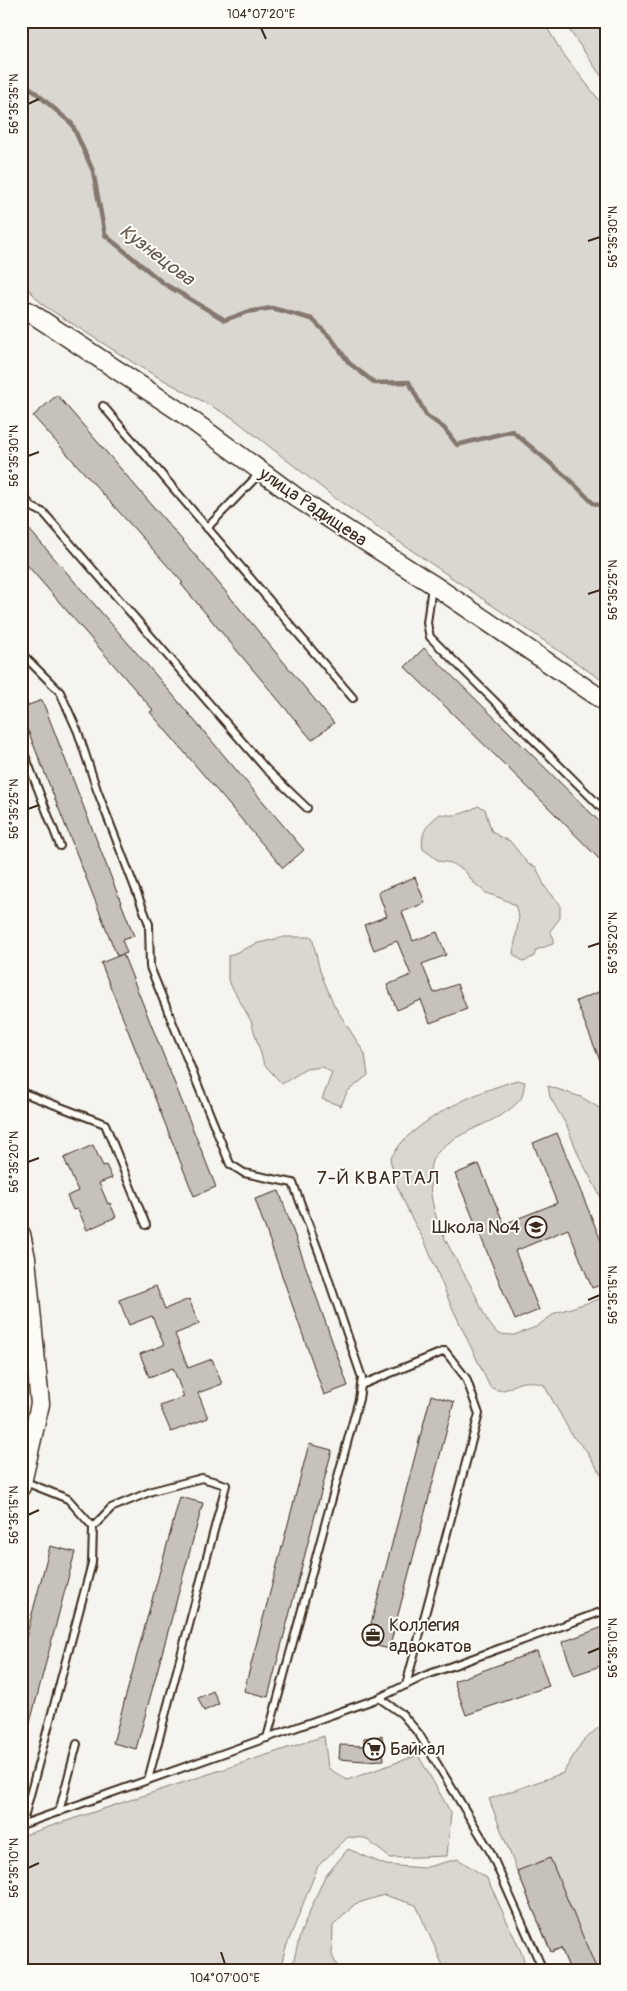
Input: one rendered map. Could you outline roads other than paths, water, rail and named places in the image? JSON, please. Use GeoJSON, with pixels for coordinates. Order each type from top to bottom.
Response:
{"type":"FeatureCollection","features":[{"type":"Feature","properties":{"kind":"street","name":"улица Радищева"},"geometry":{"type":"LineString","coordinates":[[21,309],[182,413],[300,500],[432,584],[606,702]]}},
{"type":"Feature","properties":{"kind":"street"},"geometry":{"type":"LineString","coordinates":[[21,1234],[27,1267],[40,1404],[22,1484]]}},
{"type":"Feature","properties":{"kind":"lane"},"geometry":{"type":"LineString","coordinates":[[103,406],[354,698]]}},
{"type":"Feature","properties":{"kind":"lane"},"geometry":{"type":"LineString","coordinates":[[207,528],[260,472]]}},
{"type":"Feature","properties":{"kind":"lane"},"geometry":{"type":"LineString","coordinates":[[21,494],[32,507],[44,513],[266,770],[307,808]]}},
{"type":"Feature","properties":{"kind":"lane"},"geometry":{"type":"LineString","coordinates":[[432,584],[427,624],[430,637],[606,812]]}},
{"type":"Feature","properties":{"kind":"lane"},"geometry":{"type":"LineString","coordinates":[[21,653],[60,692],[78,732],[97,790],[149,924],[150,967],[230,1164],[244,1173],[294,1183],[362,1378],[360,1399],[267,1738]]}},
{"type":"Feature","properties":{"kind":"lane"},"geometry":{"type":"LineString","coordinates":[[21,745],[60,846]]}},
{"type":"Feature","properties":{"kind":"lane"},"geometry":{"type":"LineString","coordinates":[[21,1092],[105,1124],[146,1226]]}},
{"type":"Feature","properties":{"kind":"lane"},"geometry":{"type":"LineString","coordinates":[[361,1385],[445,1351],[466,1378],[479,1414],[406,1685]]}},
{"type":"Feature","properties":{"kind":"lane"},"geometry":{"type":"LineString","coordinates":[[22,1825],[92,1563],[93,1527],[111,1508],[152,1491],[202,1478],[226,1485],[148,1780]]}},
{"type":"Feature","properties":{"kind":"lane"},"geometry":{"type":"LineString","coordinates":[[22,1484],[68,1499],[93,1527]]}},
{"type":"Feature","properties":{"kind":"lane"},"geometry":{"type":"LineString","coordinates":[[22,1825],[379,1698],[424,1676],[606,1610]]}},
{"type":"Feature","properties":{"kind":"lane"},"geometry":{"type":"LineString","coordinates":[[379,1698],[402,1714],[419,1734],[485,1843],[543,1970]]}},
{"type":"Feature","properties":{"kind":"lane"},"geometry":{"type":"LineString","coordinates":[[59,1812],[77,1744]]}},
{"type":"Feature","properties":{"kind":"waterway","name":"Кузнецова"},"geometry":{"type":"LineString","coordinates":[[21,80],[72,124],[93,171],[105,235],[163,283],[225,320],[247,312],[272,308],[312,319],[332,339],[349,363],[375,383],[409,382],[426,415],[444,428],[457,445],[512,431],[569,479],[593,503],[606,508]]}},
{"type":"Feature","properties":{"kind":"place","name":"Школа №4"},"geometry":{"type":"Point","coordinates":[536,1227]}},
{"type":"Feature","properties":{"kind":"place","name":"Коллегия адвокатов"},"geometry":{"type":"Point","coordinates":[373,1635]}},
{"type":"Feature","properties":{"kind":"place","name":"Байкал"},"geometry":{"type":"Point","coordinates":[374,1749]}},
{"type":"Feature","properties":{"kind":"district","name":"7-Й КВАРТАЛ"},"geometry":{"type":"Point","coordinates":[378,1178]}}]}
